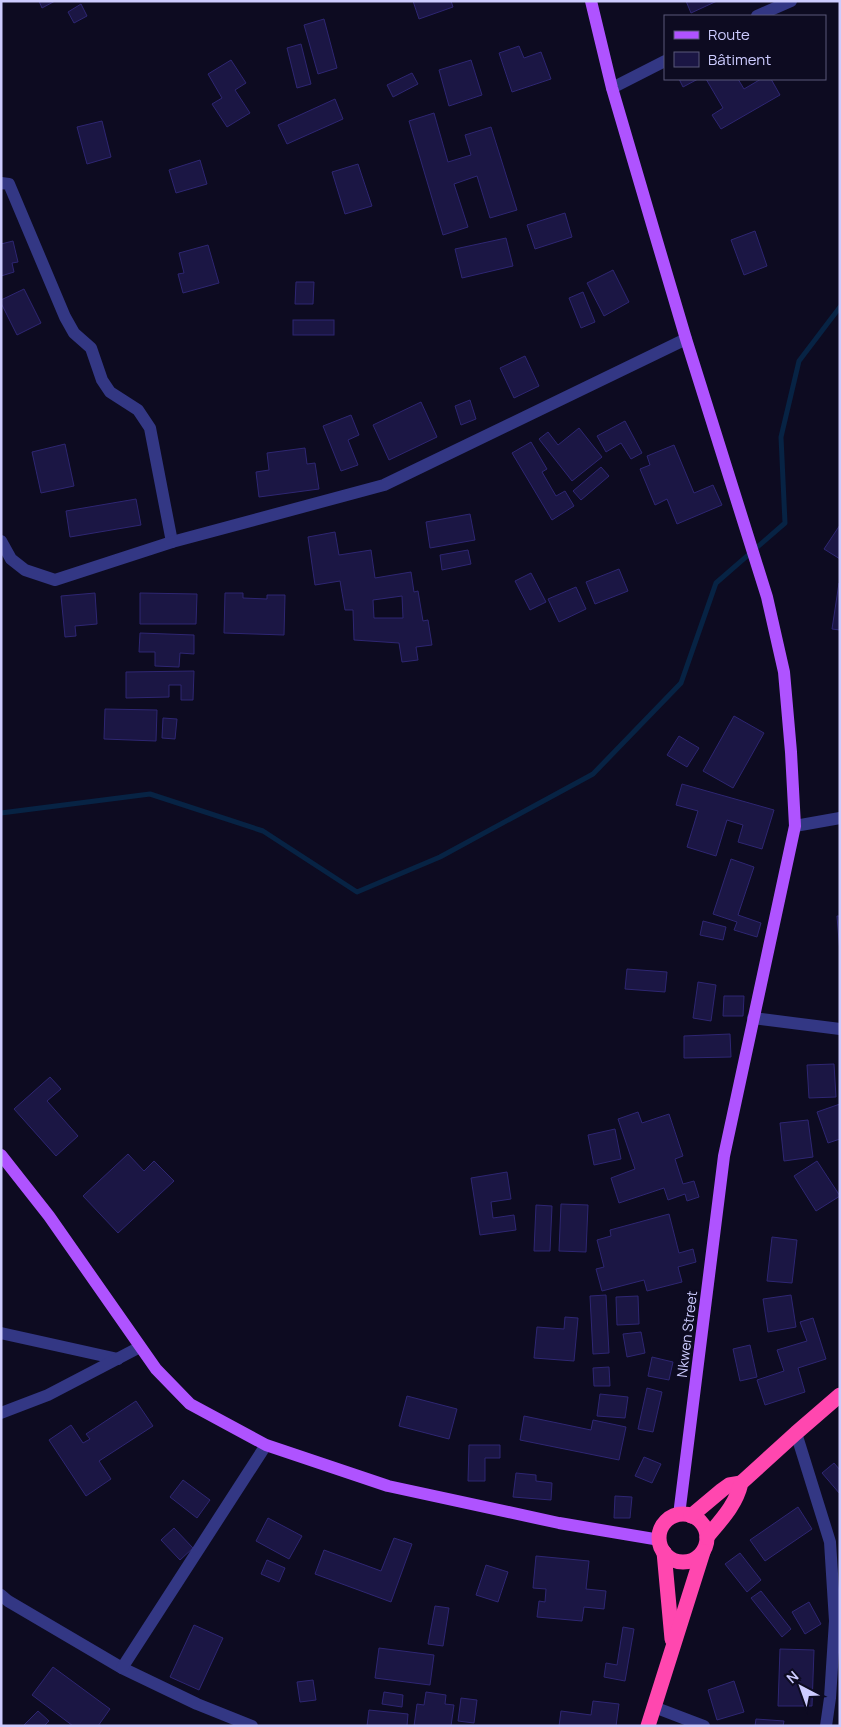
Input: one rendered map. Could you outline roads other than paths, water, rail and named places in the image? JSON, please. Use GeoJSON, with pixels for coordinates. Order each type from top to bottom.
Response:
{"type":"FeatureCollection","features":[{"type":"Feature","properties":{"kind":"highway"},"geometry":{"type":"LineString","coordinates":[[672,1648],[660,1533],[667,1521],[685,1515],[729,1485],[741,1483],[840,1395]]}},
{"type":"Feature","properties":{"kind":"highway"},"geometry":{"type":"LineString","coordinates":[[707,1537],[731,1507],[739,1492],[741,1483]]}},
{"type":"Feature","properties":{"kind":"highway"},"geometry":{"type":"LineString","coordinates":[[648,1726],[702,1552],[706,1545],[705,1528],[699,1520],[685,1515]]}},
{"type":"Feature","properties":{"kind":"highway"},"geometry":{"type":"LineString","coordinates":[[662,1546],[674,1560],[683,1562],[696,1558],[702,1552]]}},
{"type":"Feature","properties":{"kind":"main road","name":"Nkwen Street"},"geometry":{"type":"LineString","coordinates":[[591,1],[612,88],[686,339],[767,597],[782,663],[791,752],[795,826],[724,1156],[685,1515]]}},
{"type":"Feature","properties":{"kind":"main road"},"geometry":{"type":"LineString","coordinates":[[1,1155],[49,1216],[156,1369],[190,1404],[266,1445],[388,1486],[662,1546]]}},
{"type":"Feature","properties":{"kind":"street"},"geometry":{"type":"LineString","coordinates":[[759,15],[791,1]]}},
{"type":"Feature","properties":{"kind":"street"},"geometry":{"type":"LineString","coordinates":[[612,88],[664,62]]}},
{"type":"Feature","properties":{"kind":"street"},"geometry":{"type":"LineString","coordinates":[[1,183],[10,184],[64,317],[74,333],[91,348],[102,380],[110,392],[138,410],[150,428],[172,542]]}},
{"type":"Feature","properties":{"kind":"street"},"geometry":{"type":"LineString","coordinates":[[1,540],[11,559],[24,570],[54,580],[172,542],[384,485],[686,339]]}},
{"type":"Feature","properties":{"kind":"street"},"geometry":{"type":"LineString","coordinates":[[795,826],[840,818]]}},
{"type":"Feature","properties":{"kind":"street"},"geometry":{"type":"LineString","coordinates":[[753,1018],[840,1030]]}},
{"type":"Feature","properties":{"kind":"street"},"geometry":{"type":"LineString","coordinates":[[1,1333],[118,1359]]}},
{"type":"Feature","properties":{"kind":"street"},"geometry":{"type":"LineString","coordinates":[[1,1413],[48,1395],[140,1347]]}},
{"type":"Feature","properties":{"kind":"street"},"geometry":{"type":"LineString","coordinates":[[796,1433],[830,1542],[836,1620],[826,1726]]}},
{"type":"Feature","properties":{"kind":"street"},"geometry":{"type":"LineString","coordinates":[[122,1668],[266,1445]]}},
{"type":"Feature","properties":{"kind":"street"},"geometry":{"type":"LineString","coordinates":[[1,1595],[8,1601],[122,1668],[197,1704],[252,1726]]}},
{"type":"Feature","properties":{"kind":"street"},"geometry":{"type":"LineString","coordinates":[[654,1708],[704,1726]]}},
{"type":"Feature","properties":{"kind":"waterway"},"geometry":{"type":"LineString","coordinates":[[1,813],[150,794],[263,831],[357,892],[440,857],[593,774],[681,683],[716,583],[785,523],[781,437],[799,361],[840,307]]}}]}
